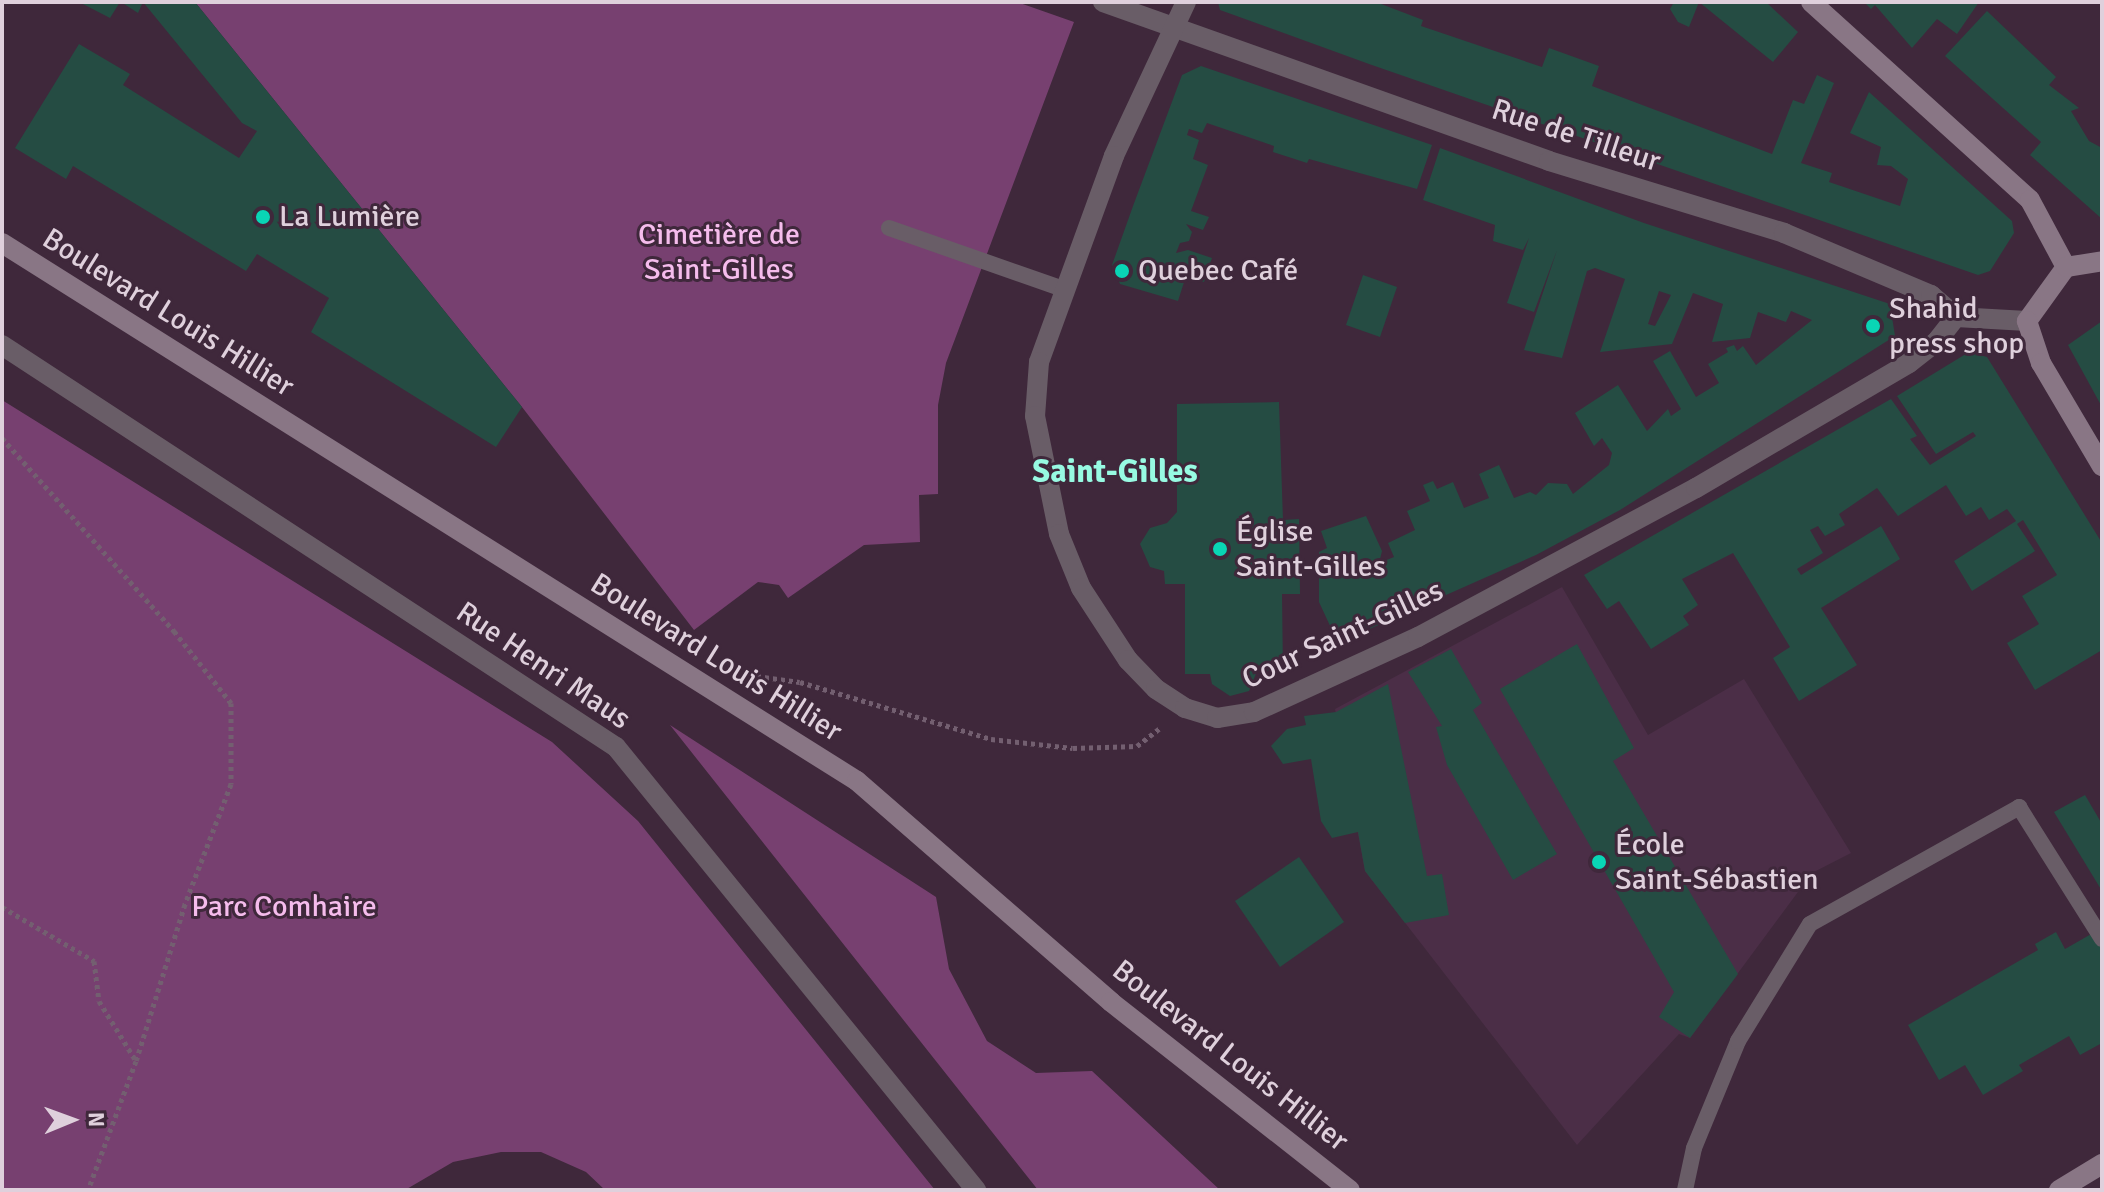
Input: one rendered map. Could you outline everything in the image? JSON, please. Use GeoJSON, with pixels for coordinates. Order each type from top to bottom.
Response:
{"type":"FeatureCollection","features":[{"type":"Feature","properties":{"kind":"street","name":"Rue de Tilleur"},"geometry":{"type":"LineString","coordinates":[[1103,2],[1174,30],[1549,161],[1784,233],[1931,295],[1956,317]]}},
{"type":"Feature","properties":{"kind":"street","name":"Cour Saint-Gilles"},"geometry":{"type":"LineString","coordinates":[[1186,2],[1114,156],[1039,362],[1035,416],[1059,534],[1081,588],[1128,660],[1156,689],[1185,708],[1217,718],[1254,712],[1418,637],[1696,488],[1856,394],[1937,341],[1956,317]]}},
{"type":"Feature","properties":{"kind":"street"},"geometry":{"type":"LineString","coordinates":[[1811,2],[2030,200],[2066,267]]}},
{"type":"Feature","properties":{"kind":"street","name":"Boulevard Louis Hillier"},"geometry":{"type":"LineString","coordinates":[[2,243],[857,781],[1111,1002],[1350,1190]]}},
{"type":"Feature","properties":{"kind":"street"},"geometry":{"type":"LineString","coordinates":[[2027,321],[2066,267],[2102,261]]}},
{"type":"Feature","properties":{"kind":"street"},"geometry":{"type":"LineString","coordinates":[[1956,317],[2027,321]]}},
{"type":"Feature","properties":{"kind":"street"},"geometry":{"type":"LineString","coordinates":[[2027,321],[2041,363],[2102,466]]}},
{"type":"Feature","properties":{"kind":"street","name":"Rue Henri Maus"},"geometry":{"type":"LineString","coordinates":[[2,345],[616,747],[976,1190]]}},
{"type":"Feature","properties":{"kind":"street"},"geometry":{"type":"LineString","coordinates":[[2059,1190],[2102,1164]]}},
{"type":"Feature","properties":{"kind":"lane"},"geometry":{"type":"LineString","coordinates":[[889,228],[1066,290]]}},
{"type":"Feature","properties":{"kind":"lane"},"geometry":{"type":"LineString","coordinates":[[1685,1190],[1694,1148],[1738,1041],[1810,924],[2019,807],[2102,939]]}},
{"type":"Feature","properties":{"kind":"path"},"geometry":{"type":"LineString","coordinates":[[2,438],[174,631],[231,703],[231,784],[185,904],[136,1061],[88,1190]]}},
{"type":"Feature","properties":{"kind":"path"},"geometry":{"type":"LineString","coordinates":[[739,673],[800,682],[991,739],[1073,748],[1137,746],[1185,708]]}},
{"type":"Feature","properties":{"kind":"path"},"geometry":{"type":"LineString","coordinates":[[2,907],[94,961],[99,1001],[136,1061]]}},
{"type":"Feature","properties":{"kind":"shaded area","name":"École Saint-Sébastien"},"geometry":{"type":"Polygon","coordinates":[[[1562,587],[1648,735],[1744,679],[1851,853],[1812,873],[1690,1038],[1679,1034],[1577,1145],[1365,871],[1335,709],[1562,587]]]}},
{"type":"Feature","properties":{"kind":"green space","name":"Cimetière de Saint-Gilles"},"geometry":{"type":"Polygon","coordinates":[[[195,2],[1017,2],[1074,22],[946,363],[938,405],[938,494],[919,495],[920,542],[864,545],[788,598],[779,585],[758,582],[694,630],[522,407],[195,2]]]}},
{"type":"Feature","properties":{"kind":"green space","name":"Parc Comhaire"},"geometry":{"type":"Polygon","coordinates":[[[2,400],[552,742],[638,821],[935,1190],[605,1190],[586,1172],[541,1152],[501,1152],[453,1162],[405,1190],[2,1190],[2,400]]]}},
{"type":"Feature","properties":{"kind":"green space"},"geometry":{"type":"Polygon","coordinates":[[[670,725],[936,897],[949,969],[987,1041],[1036,1073],[1092,1071],[1220,1190],[1038,1190],[670,725]]]}},
{"type":"Feature","properties":{"kind":"building"},"geometry":{"type":"Polygon","coordinates":[[[79,2],[120,2],[110,18],[79,2]]]}},
{"type":"Feature","properties":{"kind":"building"},"geometry":{"type":"Polygon","coordinates":[[[121,2],[143,2],[138,13],[121,2]]]}},
{"type":"Feature","properties":{"kind":"building","name":"La Lumière"},"geometry":{"type":"Polygon","coordinates":[[[143,2],[195,2],[522,407],[496,447],[311,332],[329,298],[257,254],[246,271],[73,166],[66,179],[15,148],[79,44],[130,74],[123,85],[239,158],[257,131],[242,123],[143,2]]]}},
{"type":"Feature","properties":{"kind":"building"},"geometry":{"type":"Polygon","coordinates":[[[1218,2],[1376,2],[1423,20],[1421,26],[1542,67],[1549,48],[1599,66],[1592,86],[1772,154],[1793,100],[1804,104],[1817,75],[1834,83],[1801,163],[1832,173],[1829,182],[1900,206],[1908,179],[1891,166],[1877,165],[1881,147],[1850,133],[1869,92],[2012,221],[2014,233],[1990,271],[1978,275],[1369,64],[1220,10],[1218,2]]]}},
{"type":"Feature","properties":{"kind":"building"},"geometry":{"type":"Polygon","coordinates":[[[1674,2],[1699,2],[1689,27],[1678,22],[1670,9],[1674,2]]]}},
{"type":"Feature","properties":{"kind":"building"},"geometry":{"type":"Polygon","coordinates":[[[1699,2],[1766,2],[1798,32],[1773,62],[1699,2]]]}},
{"type":"Feature","properties":{"kind":"building"},"geometry":{"type":"Polygon","coordinates":[[[1864,2],[1979,2],[1957,34],[1937,19],[1912,48],[1875,5],[1871,9],[1864,2]]]}},
{"type":"Feature","properties":{"kind":"building"},"geometry":{"type":"Polygon","coordinates":[[[1987,11],[2056,77],[2049,85],[2079,108],[2071,111],[2089,141],[2102,148],[2102,219],[2030,155],[2041,142],[1945,56],[1987,11]]]}},
{"type":"Feature","properties":{"kind":"building"},"geometry":{"type":"Polygon","coordinates":[[[1201,66],[1432,145],[1417,189],[1309,159],[1307,163],[1273,152],[1274,146],[1207,123],[1202,133],[1189,129],[1187,135],[1199,140],[1193,159],[1208,165],[1191,211],[1209,217],[1203,230],[1186,224],[1192,232],[1189,241],[1180,243],[1176,253],[1188,250],[1212,258],[1204,282],[1186,276],[1178,301],[1120,284],[1112,265],[1133,206],[1182,75],[1201,66]]]}},
{"type":"Feature","properties":{"kind":"building"},"geometry":{"type":"Polygon","coordinates":[[[1440,148],[1644,223],[1890,304],[1895,336],[1620,510],[1536,555],[1338,643],[1319,602],[1319,552],[1327,548],[1321,531],[1366,516],[1382,551],[1379,563],[1394,557],[1388,543],[1415,530],[1407,511],[1430,501],[1423,485],[1433,481],[1437,489],[1453,482],[1464,508],[1489,498],[1479,474],[1499,465],[1514,498],[1530,492],[1536,495],[1548,483],[1567,484],[1573,494],[1609,465],[1612,453],[1602,438],[1594,446],[1575,413],[1618,385],[1647,431],[1668,409],[1671,416],[1681,409],[1653,361],[1670,351],[1696,397],[1719,383],[1708,364],[1728,352],[1726,348],[1734,345],[1737,351],[1743,346],[1756,365],[1812,320],[1791,311],[1786,322],[1758,312],[1750,338],[1712,342],[1723,304],[1693,293],[1672,344],[1600,352],[1625,279],[1595,268],[1587,271],[1562,358],[1524,350],[1557,250],[1534,312],[1507,303],[1529,238],[1523,250],[1493,241],[1495,225],[1423,200],[1440,148]],[[1659,291],[1648,324],[1655,326],[1671,295],[1659,291]]]}},
{"type":"Feature","properties":{"kind":"building"},"geometry":{"type":"Polygon","coordinates":[[[1363,275],[1397,287],[1380,337],[1346,325],[1363,275]]]}},
{"type":"Feature","properties":{"kind":"building"},"geometry":{"type":"Polygon","coordinates":[[[2102,321],[2102,407],[2068,345],[2102,321]]]}},
{"type":"Feature","properties":{"kind":"building"},"geometry":{"type":"Polygon","coordinates":[[[1969,352],[1987,357],[2102,543],[2102,650],[2035,690],[2007,643],[2039,624],[2022,596],[2057,575],[2023,520],[2017,524],[2035,551],[1972,591],[1954,561],[2016,521],[2007,509],[1989,520],[1981,507],[1966,516],[1946,485],[1898,516],[1877,488],[1839,514],[1845,525],[1825,536],[1818,526],[1810,530],[1823,553],[1797,569],[1801,575],[1881,526],[1900,559],[1821,608],[1857,665],[1799,701],[1773,658],[1790,647],[1733,553],[1682,579],[1698,605],[1683,616],[1689,625],[1651,649],[1619,601],[1607,609],[1584,575],[1891,399],[1917,436],[1910,439],[1930,465],[1976,436],[1973,432],[1936,454],[1897,396],[1969,352]]]}},
{"type":"Feature","properties":{"kind":"building","name":"Église Saint-Gilles"},"geometry":{"type":"Polygon","coordinates":[[[1279,402],[1283,520],[1299,519],[1300,594],[1282,594],[1283,671],[1257,671],[1249,691],[1230,696],[1212,684],[1210,674],[1185,674],[1185,584],[1165,584],[1164,571],[1150,567],[1140,544],[1150,528],[1167,523],[1177,512],[1177,404],[1279,402]]]}},
{"type":"Feature","properties":{"kind":"building"},"geometry":{"type":"Polygon","coordinates":[[[1577,644],[1634,748],[1613,761],[1738,974],[1690,1038],[1659,1017],[1674,992],[1500,689],[1577,644]]]}},
{"type":"Feature","properties":{"kind":"building"},"geometry":{"type":"Polygon","coordinates":[[[1451,649],[1482,703],[1473,710],[1557,854],[1513,880],[1447,765],[1436,727],[1442,726],[1408,672],[1451,649]]]}},
{"type":"Feature","properties":{"kind":"building"},"geometry":{"type":"Polygon","coordinates":[[[1388,684],[1427,876],[1442,874],[1449,915],[1405,923],[1365,871],[1358,832],[1332,838],[1321,821],[1311,759],[1283,764],[1271,746],[1287,729],[1306,725],[1304,716],[1336,712],[1388,684]]]}},
{"type":"Feature","properties":{"kind":"building"},"geometry":{"type":"Polygon","coordinates":[[[2085,795],[2102,824],[2102,891],[2054,812],[2085,795]]]}},
{"type":"Feature","properties":{"kind":"building"},"geometry":{"type":"Polygon","coordinates":[[[1299,857],[1344,922],[1280,967],[1235,901],[1299,857]]]}},
{"type":"Feature","properties":{"kind":"building"},"geometry":{"type":"Polygon","coordinates":[[[2056,932],[2065,949],[2093,933],[2102,949],[2102,1043],[2080,1055],[2069,1036],[2019,1065],[2023,1071],[1983,1095],[1965,1065],[1939,1080],[1908,1025],[2038,950],[2035,944],[2056,932]]]}},
{"type":"Feature","properties":{"kind":"place","name":"La Lumière"},"geometry":{"type":"Point","coordinates":[263,217]}},
{"type":"Feature","properties":{"kind":"place","name":"Quebec Café"},"geometry":{"type":"Point","coordinates":[1122,271]}},
{"type":"Feature","properties":{"kind":"place","name":"Shahid press shop"},"geometry":{"type":"Point","coordinates":[1873,326]}},
{"type":"Feature","properties":{"kind":"place","name":"Église Saint-Gilles"},"geometry":{"type":"Point","coordinates":[1220,549]}},
{"type":"Feature","properties":{"kind":"place","name":"École Saint-Sébastien"},"geometry":{"type":"Point","coordinates":[1599,862]}},
{"type":"Feature","properties":{"kind":"district","name":"Saint-Gilles"},"geometry":{"type":"Point","coordinates":[1115,472]}}]}
